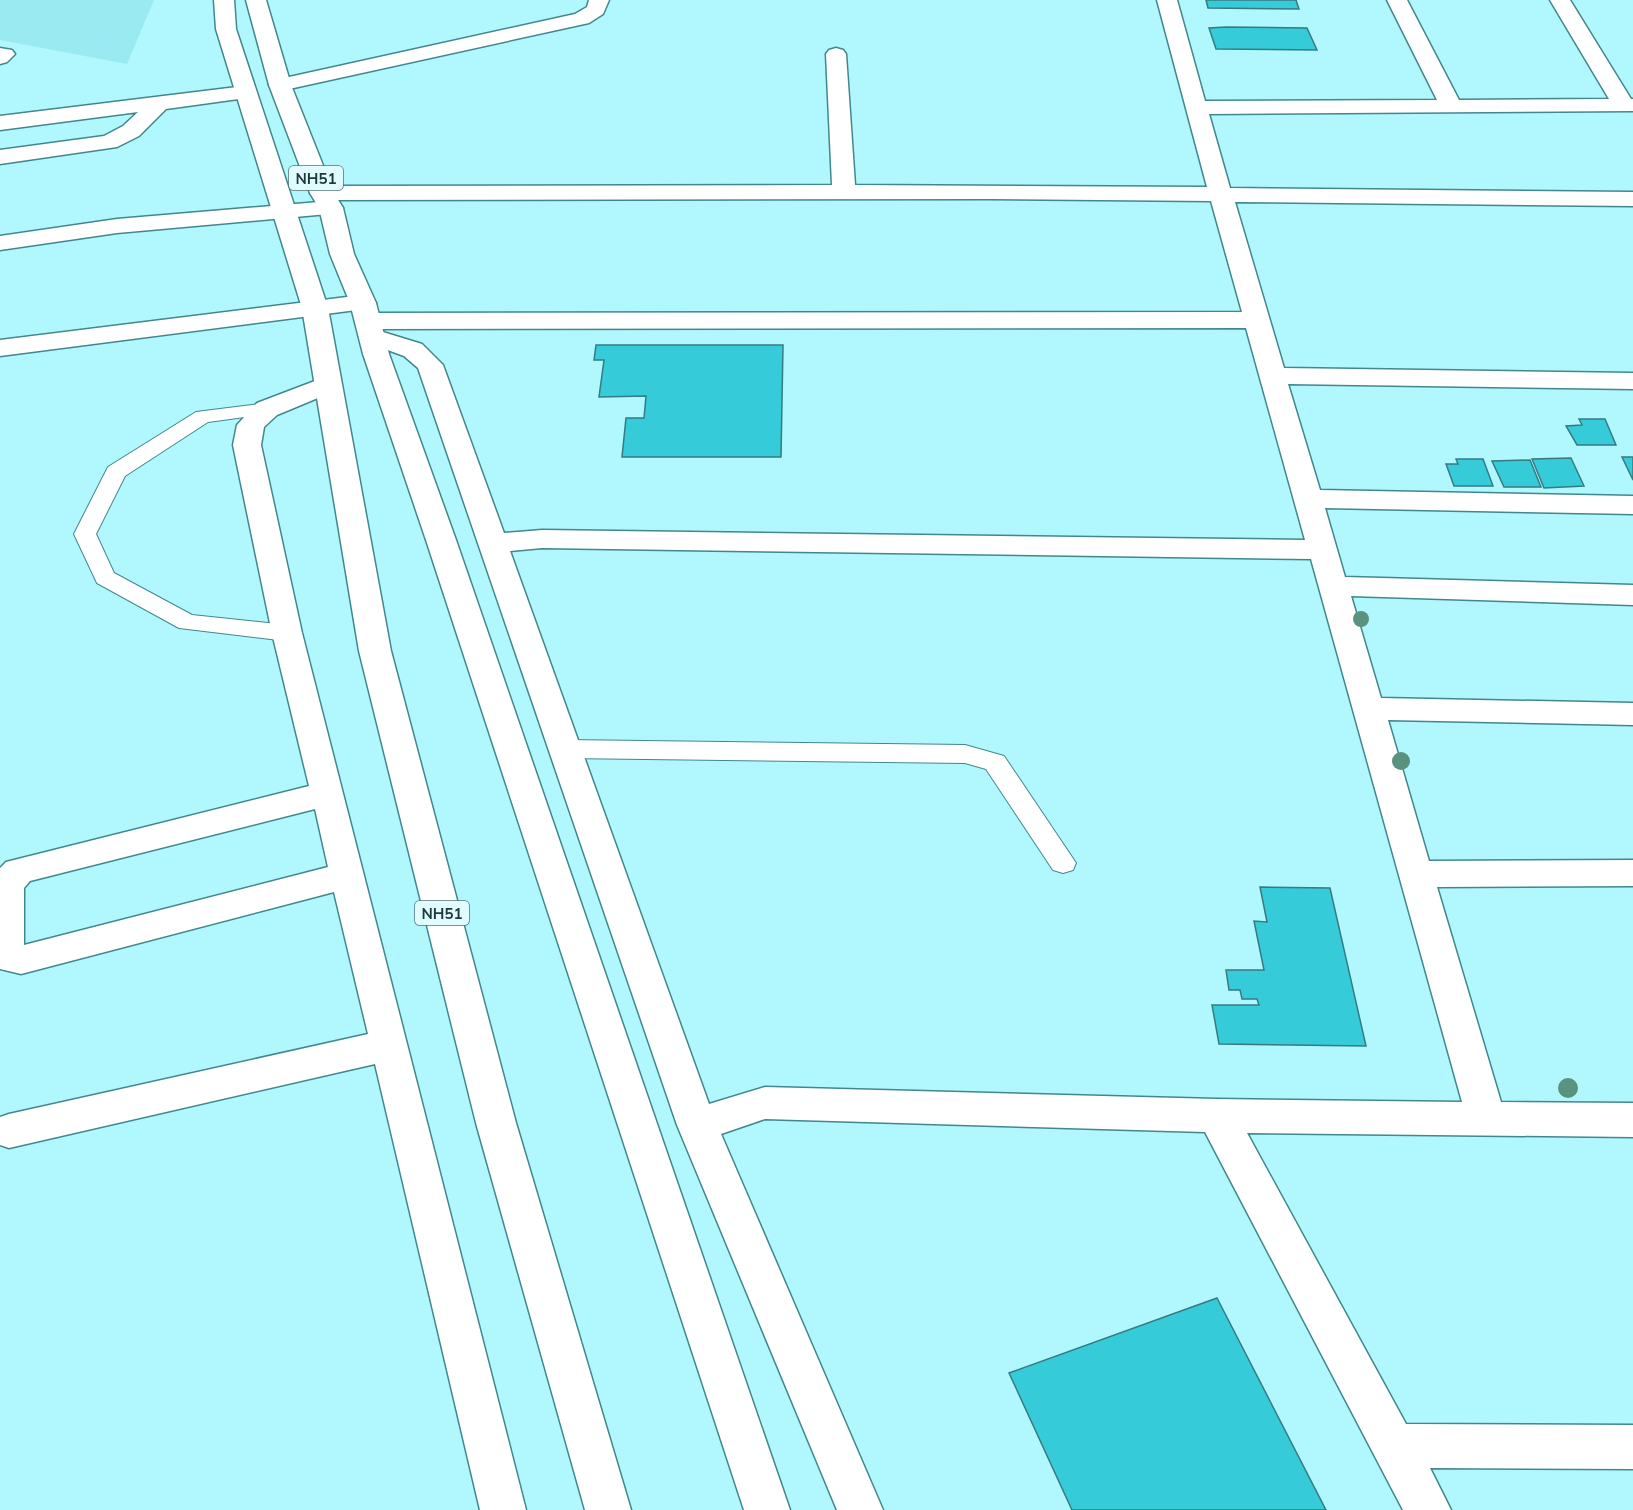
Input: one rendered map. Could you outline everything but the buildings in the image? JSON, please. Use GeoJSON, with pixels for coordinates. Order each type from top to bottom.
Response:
{"type":"FeatureCollection","features":[{"type":"Feature","properties":{"kind":"main road","name":"NH51"},"geometry":{"type":"LineString","coordinates":[[224,0],[226,29],[282,213],[315,308],[375,651],[496,1123],[608,1510]]}},
{"type":"Feature","properties":{"kind":"main road","name":"NH51"},"geometry":{"type":"LineString","coordinates":[[256,0],[280,85],[326,200],[342,254],[370,329],[767,1510]]}},
{"type":"Feature","properties":{"kind":"main road"},"geometry":{"type":"LineString","coordinates":[[280,85],[582,19],[596,10],[599,0]]}},
{"type":"Feature","properties":{"kind":"main road"},"geometry":{"type":"LineString","coordinates":[[1167,0],[1486,1119]]}},
{"type":"Feature","properties":{"kind":"main road"},"geometry":{"type":"LineString","coordinates":[[1397,0],[1451,106]]}},
{"type":"Feature","properties":{"kind":"main road"},"geometry":{"type":"LineString","coordinates":[[1560,0],[1629,105]]}},
{"type":"Feature","properties":{"kind":"main road"},"geometry":{"type":"LineString","coordinates":[[836,54],[844,192]]}},
{"type":"Feature","properties":{"kind":"main road"},"geometry":{"type":"LineString","coordinates":[[0,123],[245,92]]}},
{"type":"Feature","properties":{"kind":"main road"},"geometry":{"type":"LineString","coordinates":[[0,157],[109,142],[131,131],[160,101]]}},
{"type":"Feature","properties":{"kind":"main road"},"geometry":{"type":"LineString","coordinates":[[1196,108],[1629,105]]}},
{"type":"Feature","properties":{"kind":"main road"},"geometry":{"type":"LineString","coordinates":[[0,243],[117,226],[282,213],[326,200],[844,192],[1633,199]]}},
{"type":"Feature","properties":{"kind":"main road"},"geometry":{"type":"LineString","coordinates":[[0,348],[315,308],[370,329],[412,350],[430,364],[698,1125],[860,1510]]}},
{"type":"Feature","properties":{"kind":"main road"},"geometry":{"type":"LineString","coordinates":[[370,329],[1257,320]]}},
{"type":"Feature","properties":{"kind":"main road"},"geometry":{"type":"LineString","coordinates":[[1273,376],[1633,381]]}},
{"type":"Feature","properties":{"kind":"main road"},"geometry":{"type":"LineString","coordinates":[[328,384],[267,409],[251,425],[247,445],[286,633],[328,794],[503,1510]]}},
{"type":"Feature","properties":{"kind":"main road"},"geometry":{"type":"LineString","coordinates":[[1309,499],[1633,505]]}},
{"type":"Feature","properties":{"kind":"main road"},"geometry":{"type":"LineString","coordinates":[[494,543],[542,539],[1323,550]]}},
{"type":"Feature","properties":{"kind":"main road"},"geometry":{"type":"LineString","coordinates":[[1333,586],[1633,595]]}},
{"type":"Feature","properties":{"kind":"main road"},"geometry":{"type":"LineString","coordinates":[[1368,709],[1633,714]]}},
{"type":"Feature","properties":{"kind":"main road"},"geometry":{"type":"LineString","coordinates":[[328,794],[18,871],[6,885],[6,953],[8,957],[21,960],[348,875]]}},
{"type":"Feature","properties":{"kind":"main road"},"geometry":{"type":"LineString","coordinates":[[1416,874],[1633,873]]}},
{"type":"Feature","properties":{"kind":"main road"},"geometry":{"type":"LineString","coordinates":[[9,1131],[389,1045]]}},
{"type":"Feature","properties":{"kind":"main road"},"geometry":{"type":"LineString","coordinates":[[698,1125],[765,1103],[1217,1116],[1633,1120]]}},
{"type":"Feature","properties":{"kind":"main road"},"geometry":{"type":"LineString","coordinates":[[1217,1116],[1428,1510]]}},
{"type":"Feature","properties":{"kind":"main road"},"geometry":{"type":"LineString","coordinates":[[1393,1446],[1633,1447]]}},
{"type":"Feature","properties":{"kind":"lane"},"geometry":{"type":"LineString","coordinates":[[267,409],[203,416],[116,472],[85,534],[105,578],[187,622],[286,633]]}},
{"type":"Feature","properties":{"kind":"lane"},"geometry":{"type":"LineString","coordinates":[[566,749],[964,754],[995,762],[1063,863]]}},
{"type":"Feature","properties":{"kind":"shaded area"},"geometry":{"type":"Polygon","coordinates":[[[0,0],[154,0],[127,64],[0,40],[0,0]]]}}]}
